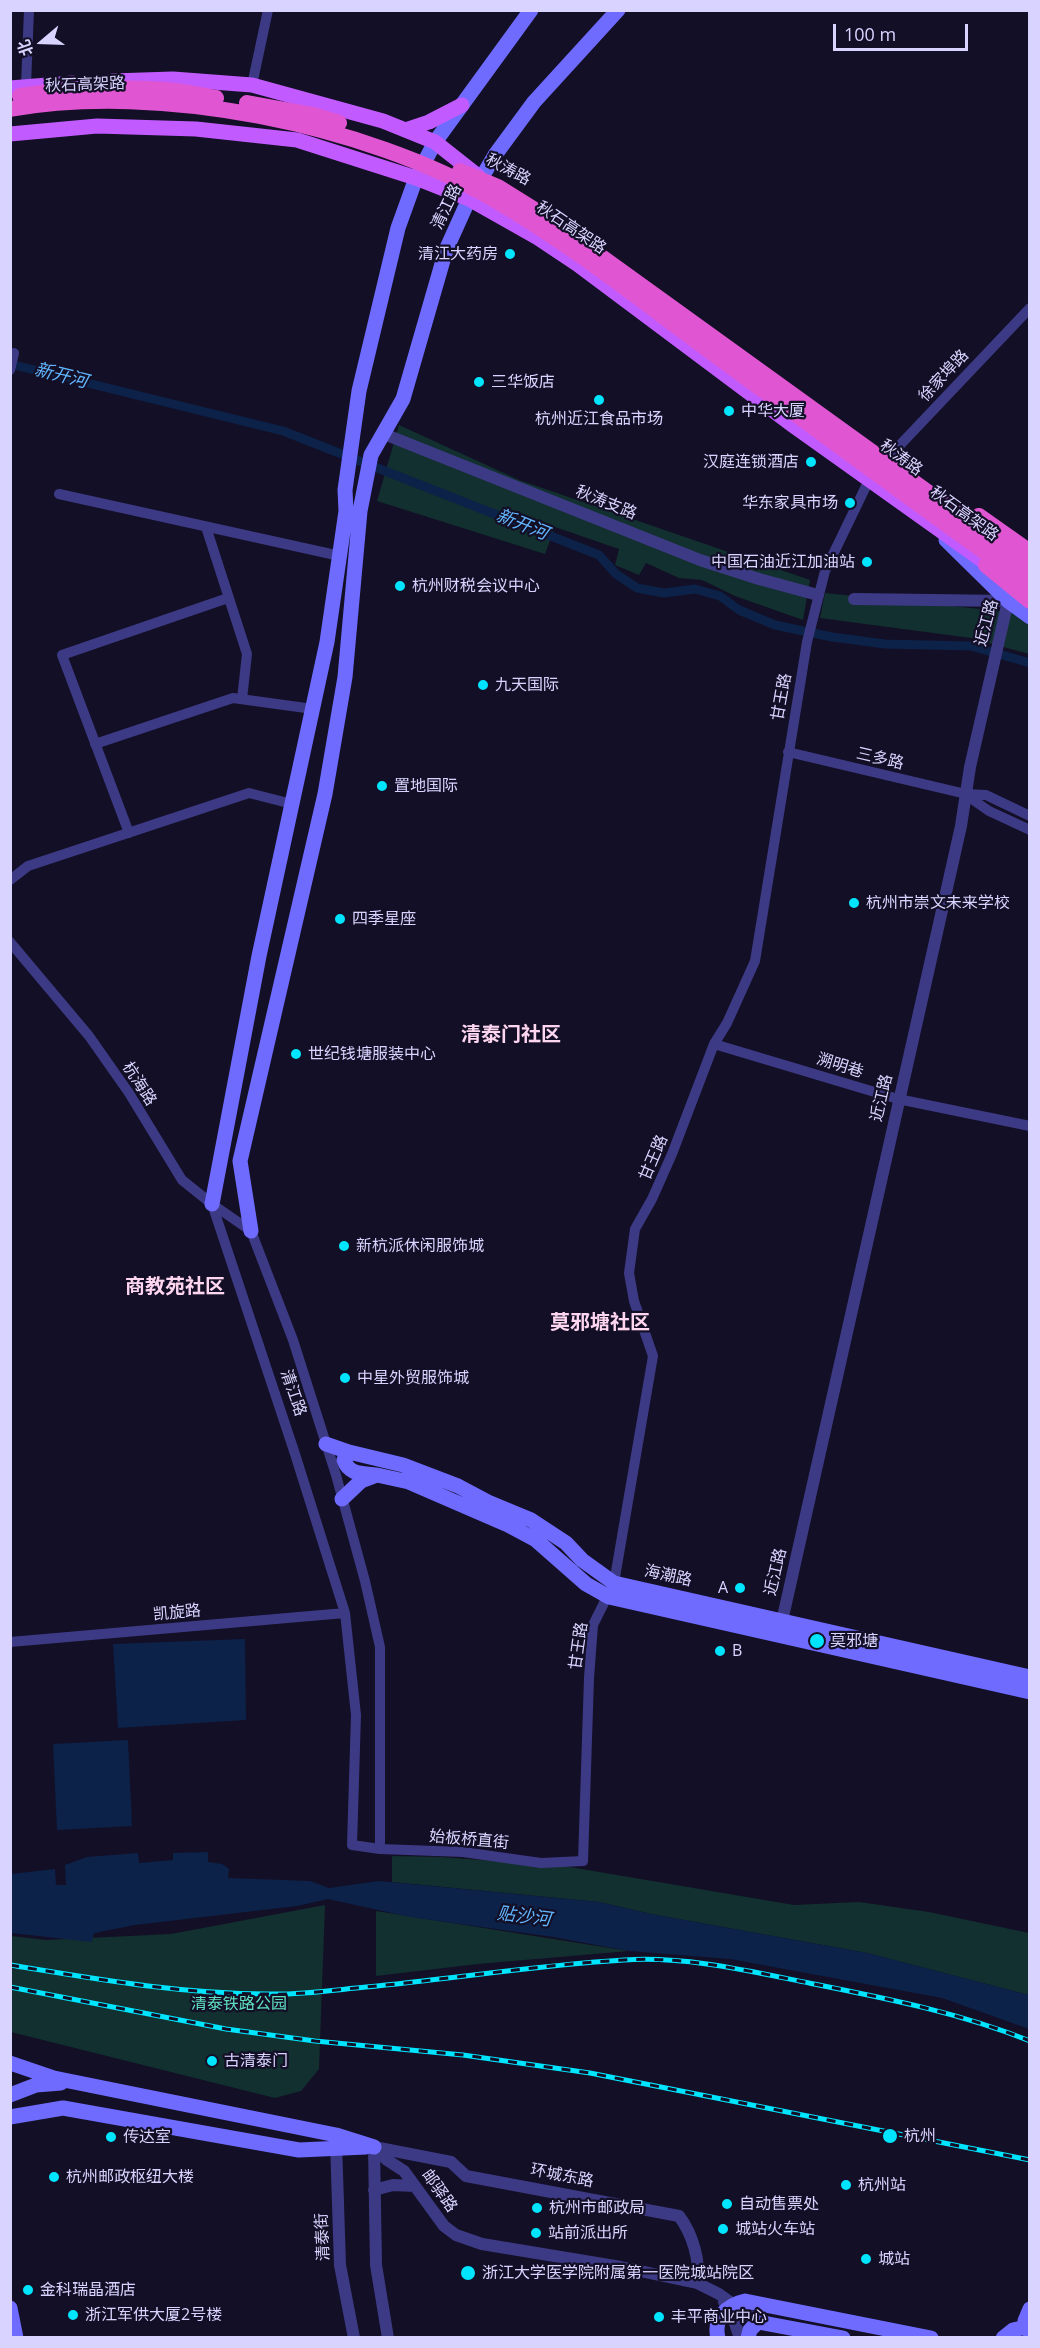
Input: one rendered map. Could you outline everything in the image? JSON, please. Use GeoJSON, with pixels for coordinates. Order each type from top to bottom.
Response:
{"type":"FeatureCollection","features":[{"type":"Feature","properties":{"kind":"highway","name":"秋石高架路"},"geometry":{"type":"LineString","coordinates":[[10,98],[46,92],[165,90],[313,115],[400,144],[498,187],[546,217],[653,293],[1027,579]]}},
{"type":"Feature","properties":{"kind":"highway","name":"秋石高架路"},"geometry":{"type":"LineString","coordinates":[[10,109],[34,105],[93,102],[142,102],[196,106],[318,128],[377,147],[436,170],[502,204],[589,261],[1027,579]]}},
{"type":"Feature","properties":{"kind":"highway"},"geometry":{"type":"LineString","coordinates":[[653,293],[688,313],[1029,552]]}},
{"type":"Feature","properties":{"kind":"highway"},"geometry":{"type":"LineString","coordinates":[[706,348],[749,389],[933,521],[1029,601]]}},
{"type":"Feature","properties":{"kind":"main road"},"geometry":{"type":"LineString","coordinates":[[353,511],[345,490],[359,391],[398,228],[416,178],[435,141],[531,10]]}},
{"type":"Feature","properties":{"kind":"main road","name":"清江路"},"geometry":{"type":"LineString","coordinates":[[212,1204],[259,956],[327,642],[340,556],[371,455],[403,399],[446,250],[469,198],[495,155],[534,102],[618,10]]}},
{"type":"Feature","properties":{"kind":"main road","name":"秋涛路"},"geometry":{"type":"LineString","coordinates":[[10,88],[26,85],[173,79],[252,85],[329,105],[435,141],[481,179],[528,202],[604,253],[713,343],[880,466],[1027,579]]}},
{"type":"Feature","properties":{"kind":"main road"},"geometry":{"type":"LineString","coordinates":[[405,130],[429,122],[462,105]]}},
{"type":"Feature","properties":{"kind":"main road"},"geometry":{"type":"LineString","coordinates":[[10,134],[97,126],[196,129],[297,140],[416,178],[469,198],[538,238],[577,264],[928,523],[1027,579]]}},
{"type":"Feature","properties":{"kind":"main road","name":"清江路"},"geometry":{"type":"LineString","coordinates":[[251,1231],[240,1161],[325,794],[345,676],[353,511]]}},
{"type":"Feature","properties":{"kind":"main road"},"geometry":{"type":"LineString","coordinates":[[928,523],[1008,601],[1029,617]]}},
{"type":"Feature","properties":{"kind":"main road","name":"海潮路"},"geometry":{"type":"LineString","coordinates":[[326,1444],[414,1469],[458,1486],[490,1503],[531,1520],[566,1543],[612,1590],[782,1620],[1029,1677]]}},
{"type":"Feature","properties":{"kind":"main road","name":"海潮路"},"geometry":{"type":"LineString","coordinates":[[349,1452],[344,1460],[348,1469],[409,1482],[506,1524],[536,1540],[586,1584],[778,1637],[1029,1692]]}},
{"type":"Feature","properties":{"kind":"main road"},"geometry":{"type":"LineString","coordinates":[[342,1499],[361,1481],[377,1475]]}},
{"type":"Feature","properties":{"kind":"main road"},"geometry":{"type":"LineString","coordinates":[[10,2063],[54,2078],[82,2083]]}},
{"type":"Feature","properties":{"kind":"main road"},"geometry":{"type":"LineString","coordinates":[[10,2095],[36,2085],[82,2083]]}},
{"type":"Feature","properties":{"kind":"main road","name":"环城东路"},"geometry":{"type":"LineString","coordinates":[[82,2083],[336,2142],[374,2146]]}},
{"type":"Feature","properties":{"kind":"main road","name":"环城东路"},"geometry":{"type":"LineString","coordinates":[[10,2117],[63,2108],[299,2150],[336,2142]]}},
{"type":"Feature","properties":{"kind":"main road"},"geometry":{"type":"LineString","coordinates":[[718,2337],[718,2322],[722,2314],[736,2302],[745,2301],[931,2337]]}},
{"type":"Feature","properties":{"kind":"main road"},"geometry":{"type":"LineString","coordinates":[[10,2308],[16,2337]]}},
{"type":"Feature","properties":{"kind":"main road"},"geometry":{"type":"LineString","coordinates":[[1018,2332],[1029,2309]]}},
{"type":"Feature","properties":{"kind":"main road"},"geometry":{"type":"LineString","coordinates":[[748,2337],[750,2330],[758,2322],[843,2337]]}},
{"type":"Feature","properties":{"kind":"street"},"geometry":{"type":"LineString","coordinates":[[26,85],[29,10]]}},
{"type":"Feature","properties":{"kind":"street"},"geometry":{"type":"LineString","coordinates":[[252,85],[268,10]]}},
{"type":"Feature","properties":{"kind":"street","name":"徐家埠路"},"geometry":{"type":"LineString","coordinates":[[880,466],[1029,308]]}},
{"type":"Feature","properties":{"kind":"street"},"geometry":{"type":"LineString","coordinates":[[10,370],[14,353]]}},
{"type":"Feature","properties":{"kind":"street","name":"秋涛支路"},"geometry":{"type":"LineString","coordinates":[[384,434],[700,560],[818,595]]}},
{"type":"Feature","properties":{"kind":"street","name":"甘王路"},"geometry":{"type":"LineString","coordinates":[[583,1862],[593,1625],[612,1590],[653,1356],[634,1301],[629,1273],[635,1229],[652,1199],[672,1154],[714,1044],[727,1023],[755,961],[788,752],[807,642],[818,595],[825,571],[869,480]]}},
{"type":"Feature","properties":{"kind":"street"},"geometry":{"type":"LineString","coordinates":[[59,494],[340,556]]}},
{"type":"Feature","properties":{"kind":"street"},"geometry":{"type":"LineString","coordinates":[[206,527],[248,654],[242,699]]}},
{"type":"Feature","properties":{"kind":"street","name":"近江路"},"geometry":{"type":"LineString","coordinates":[[778,1637],[961,826],[1008,601],[1027,579]]}},
{"type":"Feature","properties":{"kind":"street"},"geometry":{"type":"LineString","coordinates":[[129,833],[62,655],[228,598]]}},
{"type":"Feature","properties":{"kind":"street"},"geometry":{"type":"LineString","coordinates":[[854,599],[1008,601]]}},
{"type":"Feature","properties":{"kind":"street"},"geometry":{"type":"LineString","coordinates":[[96,744],[233,698],[313,709]]}},
{"type":"Feature","properties":{"kind":"street","name":"三多路"},"geometry":{"type":"LineString","coordinates":[[788,752],[966,794],[986,795],[1029,816]]}},
{"type":"Feature","properties":{"kind":"street"},"geometry":{"type":"LineString","coordinates":[[10,880],[28,866],[249,793],[292,804]]}},
{"type":"Feature","properties":{"kind":"street","name":"三多路"},"geometry":{"type":"LineString","coordinates":[[966,794],[989,810],[1029,830]]}},
{"type":"Feature","properties":{"kind":"street","name":"杭海路"},"geometry":{"type":"LineString","coordinates":[[10,942],[89,1036],[129,1093],[182,1180],[251,1231]]}},
{"type":"Feature","properties":{"kind":"street","name":"溯明巷"},"geometry":{"type":"LineString","coordinates":[[714,1044],[898,1099],[1029,1126]]}},
{"type":"Feature","properties":{"kind":"street","name":"清江路"},"geometry":{"type":"LineString","coordinates":[[212,1204],[345,1613],[356,1715],[352,1845]]}},
{"type":"Feature","properties":{"kind":"street","name":"清江路"},"geometry":{"type":"LineString","coordinates":[[251,1231],[293,1340],[326,1444],[365,1581],[380,1647],[380,1849]]}},
{"type":"Feature","properties":{"kind":"street","name":"凯旋路"},"geometry":{"type":"LineString","coordinates":[[10,1642],[345,1613]]}},
{"type":"Feature","properties":{"kind":"street","name":"始板桥直街"},"geometry":{"type":"LineString","coordinates":[[352,1845],[380,1849],[463,1852],[542,1863],[583,1862]]}},
{"type":"Feature","properties":{"kind":"street","name":"清泰街"},"geometry":{"type":"LineString","coordinates":[[336,2142],[340,2265],[354,2337]]}},
{"type":"Feature","properties":{"kind":"street"},"geometry":{"type":"LineString","coordinates":[[374,2146],[376,2265],[388,2337]]}},
{"type":"Feature","properties":{"kind":"street","name":"邮驿路"},"geometry":{"type":"LineString","coordinates":[[374,2146],[387,2160],[404,2171],[444,2226],[456,2235],[482,2244],[621,2267],[697,2283],[719,2294],[758,2322]]}},
{"type":"Feature","properties":{"kind":"street","name":"环城东路"},"geometry":{"type":"LineString","coordinates":[[374,2146],[451,2162],[466,2176],[679,2216],[688,2227],[699,2269],[697,2283]]}},
{"type":"Feature","properties":{"kind":"street"},"geometry":{"type":"LineString","coordinates":[[374,2190],[393,2185],[415,2186]]}},
{"type":"Feature","properties":{"kind":"street"},"geometry":{"type":"LineString","coordinates":[[719,2294],[731,2313],[740,2337]]}},
{"type":"Feature","properties":{"kind":"green space"},"geometry":{"type":"Polygon","coordinates":[[[399,425],[519,480],[810,580],[803,620],[735,596],[702,580],[679,578],[646,563],[639,575],[615,565],[619,549],[555,527],[545,554],[377,501],[399,425]]]}},
{"type":"Feature","properties":{"kind":"green space"},"geometry":{"type":"Polygon","coordinates":[[[825,593],[1029,616],[1029,654],[971,638],[820,618],[825,593]]]}},
{"type":"Feature","properties":{"kind":"green space"},"geometry":{"type":"Polygon","coordinates":[[[392,1856],[441,1857],[564,1866],[794,1905],[859,1902],[929,1912],[1029,1933],[1029,1995],[867,1953],[651,1914],[599,1902],[392,1882],[392,1856]]]}},
{"type":"Feature","properties":{"kind":"green space","name":"清泰铁路公园"},"geometry":{"type":"Polygon","coordinates":[[[325,1905],[319,2069],[301,2091],[275,2098],[11,2032],[11,1936],[46,1940],[171,1934],[325,1905]]]}},
{"type":"Feature","properties":{"kind":"green space"},"geometry":{"type":"Polygon","coordinates":[[[376,1911],[629,1951],[478,1964],[376,1976],[376,1911]]]}},
{"type":"Feature","properties":{"kind":"water"},"geometry":{"type":"Polygon","coordinates":[[[245,1639],[246,1720],[118,1728],[113,1644],[245,1639]]]}},
{"type":"Feature","properties":{"kind":"water"},"geometry":{"type":"Polygon","coordinates":[[[128,1740],[132,1826],[57,1830],[53,1744],[128,1740]]]}},
{"type":"Feature","properties":{"kind":"water","name":"贴沙河"},"geometry":{"type":"Polygon","coordinates":[[[208,1852],[208,1862],[222,1864],[229,1869],[228,1878],[310,1881],[329,1888],[379,1881],[599,1902],[651,1914],[867,1953],[1029,1995],[1029,2029],[942,1998],[730,1959],[629,1951],[553,1937],[410,1917],[328,1899],[297,1906],[135,1925],[94,1933],[92,1942],[11,1933],[11,1874],[55,1869],[56,1885],[66,1885],[65,1865],[87,1857],[138,1853],[139,1863],[173,1860],[173,1853],[208,1852]]]}},
{"type":"Feature","properties":{"kind":"waterway","name":"新开河"},"geometry":{"type":"LineString","coordinates":[[10,364],[283,431],[599,555],[616,574],[637,588],[664,593],[695,589],[720,596],[739,610],[775,625],[832,637],[885,644],[971,646],[1030,663]]}},
{"type":"Feature","properties":{"kind":"railway"},"geometry":{"type":"LineString","coordinates":[[10,1965],[170,1989],[280,1994],[330,1991],[592,1962],[671,1960],[740,1969],[893,2000],[976,2022],[1030,2041]]}},
{"type":"Feature","properties":{"kind":"railway"},"geometry":{"type":"LineString","coordinates":[[10,1987],[226,2029],[315,2041],[463,2055],[590,2073],[1030,2160]]}},
{"type":"Feature","properties":{"kind":"place","name":"清江大药房"},"geometry":{"type":"Point","coordinates":[510,254]}},
{"type":"Feature","properties":{"kind":"place","name":"三华饭店"},"geometry":{"type":"Point","coordinates":[479,382]}},
{"type":"Feature","properties":{"kind":"place","name":"杭州近江食品市场"},"geometry":{"type":"Point","coordinates":[599,400]}},
{"type":"Feature","properties":{"kind":"place","name":"中华大厦"},"geometry":{"type":"Point","coordinates":[729,411]}},
{"type":"Feature","properties":{"kind":"place","name":"汉庭连锁酒店"},"geometry":{"type":"Point","coordinates":[811,462]}},
{"type":"Feature","properties":{"kind":"place","name":"华东家具市场"},"geometry":{"type":"Point","coordinates":[850,503]}},
{"type":"Feature","properties":{"kind":"place","name":"中国石油近江加油站"},"geometry":{"type":"Point","coordinates":[867,562]}},
{"type":"Feature","properties":{"kind":"place","name":"杭州财税会议中心"},"geometry":{"type":"Point","coordinates":[400,586]}},
{"type":"Feature","properties":{"kind":"place","name":"九天国际"},"geometry":{"type":"Point","coordinates":[483,685]}},
{"type":"Feature","properties":{"kind":"place","name":"置地国际"},"geometry":{"type":"Point","coordinates":[382,786]}},
{"type":"Feature","properties":{"kind":"place","name":"杭州市崇文未来学校"},"geometry":{"type":"Point","coordinates":[854,903]}},
{"type":"Feature","properties":{"kind":"place","name":"四季星座"},"geometry":{"type":"Point","coordinates":[340,919]}},
{"type":"Feature","properties":{"kind":"place","name":"世纪钱塘服装中心"},"geometry":{"type":"Point","coordinates":[296,1054]}},
{"type":"Feature","properties":{"kind":"place","name":"新杭派休闲服饰城"},"geometry":{"type":"Point","coordinates":[344,1246]}},
{"type":"Feature","properties":{"kind":"place","name":"中星外贸服饰城"},"geometry":{"type":"Point","coordinates":[345,1378]}},
{"type":"Feature","properties":{"kind":"place","name":"A"},"geometry":{"type":"Point","coordinates":[740,1588]}},
{"type":"Feature","properties":{"kind":"place","name":"莫邪塘"},"geometry":{"type":"Point","coordinates":[817,1641]}},
{"type":"Feature","properties":{"kind":"place","name":"B"},"geometry":{"type":"Point","coordinates":[720,1651]}},
{"type":"Feature","properties":{"kind":"place","name":"古清泰门"},"geometry":{"type":"Point","coordinates":[212,2061]}},
{"type":"Feature","properties":{"kind":"place","name":"杭州"},"geometry":{"type":"Point","coordinates":[890,2136]}},
{"type":"Feature","properties":{"kind":"place","name":"传达室"},"geometry":{"type":"Point","coordinates":[111,2137]}},
{"type":"Feature","properties":{"kind":"place","name":"杭州邮政枢纽大楼"},"geometry":{"type":"Point","coordinates":[54,2177]}},
{"type":"Feature","properties":{"kind":"place","name":"杭州站"},"geometry":{"type":"Point","coordinates":[846,2185]}},
{"type":"Feature","properties":{"kind":"place","name":"自动售票处"},"geometry":{"type":"Point","coordinates":[727,2204]}},
{"type":"Feature","properties":{"kind":"place","name":"杭州市邮政局"},"geometry":{"type":"Point","coordinates":[537,2208]}},
{"type":"Feature","properties":{"kind":"place","name":"城站火车站"},"geometry":{"type":"Point","coordinates":[723,2229]}},
{"type":"Feature","properties":{"kind":"place","name":"站前派出所"},"geometry":{"type":"Point","coordinates":[536,2233]}},
{"type":"Feature","properties":{"kind":"place","name":"城站"},"geometry":{"type":"Point","coordinates":[866,2259]}},
{"type":"Feature","properties":{"kind":"place","name":"浙江大学医学院附属第一医院城站院区"},"geometry":{"type":"Point","coordinates":[468,2273]}},
{"type":"Feature","properties":{"kind":"place","name":"金科瑞晶酒店"},"geometry":{"type":"Point","coordinates":[28,2290]}},
{"type":"Feature","properties":{"kind":"place","name":"浙江军供大厦2号楼"},"geometry":{"type":"Point","coordinates":[73,2315]}},
{"type":"Feature","properties":{"kind":"place","name":"丰平商业中心"},"geometry":{"type":"Point","coordinates":[659,2317]}},
{"type":"Feature","properties":{"kind":"district","name":"清泰门社区"},"geometry":{"type":"Point","coordinates":[511,1035]}},
{"type":"Feature","properties":{"kind":"district","name":"商教苑社区"},"geometry":{"type":"Point","coordinates":[175,1287]}},
{"type":"Feature","properties":{"kind":"district","name":"莫邪塘社区"},"geometry":{"type":"Point","coordinates":[600,1323]}}]}
